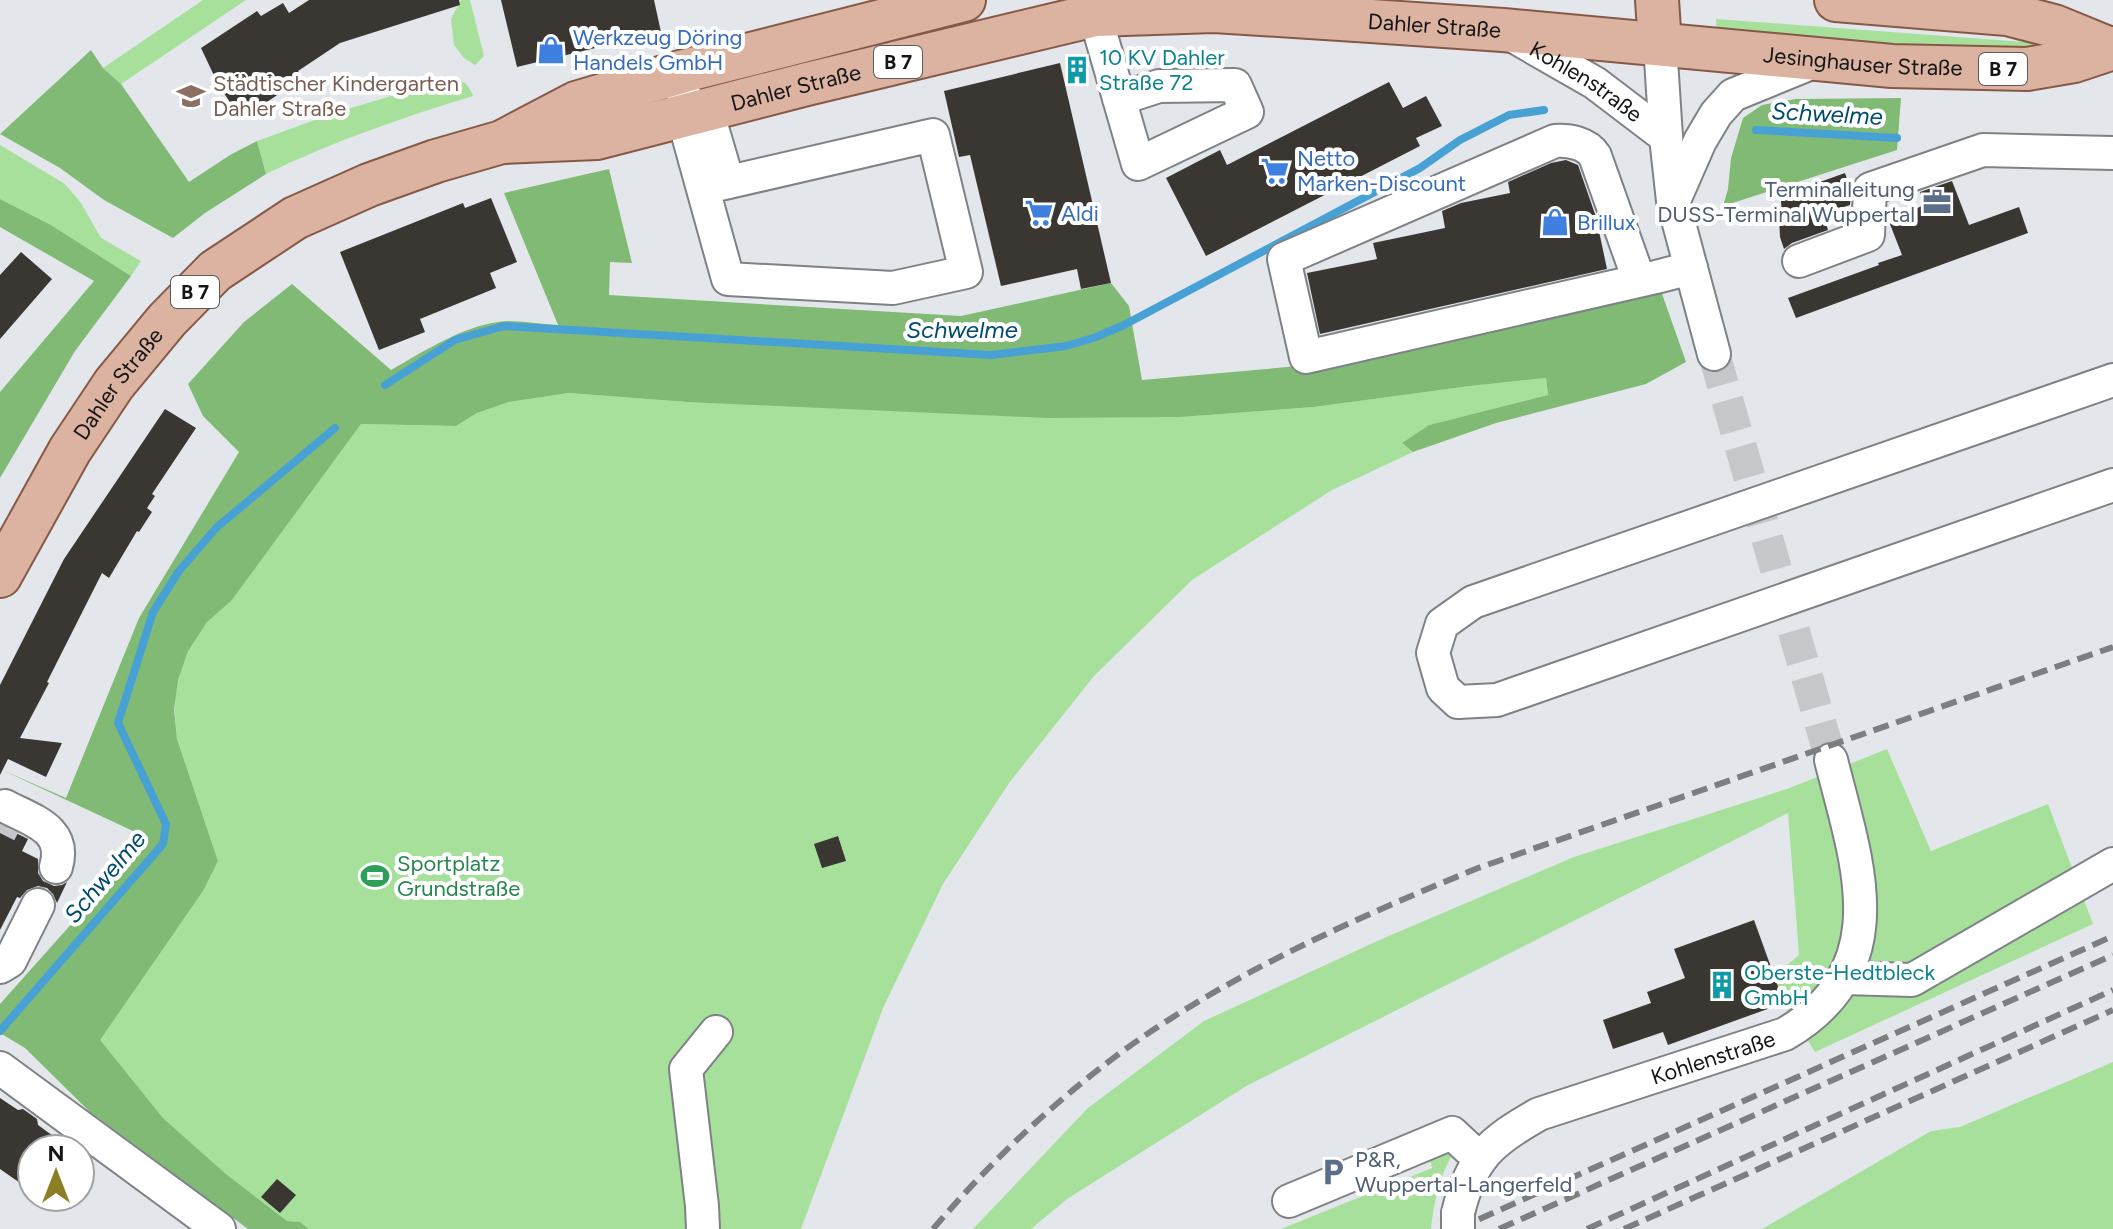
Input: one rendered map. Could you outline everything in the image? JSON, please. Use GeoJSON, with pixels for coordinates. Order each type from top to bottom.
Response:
{"type":"FeatureCollection","features":[{"type":"Feature","properties":{"kind":"main road","name":"Dahler Straße"},"geometry":{"type":"LineString","coordinates":[[0,576],[70,450],[114,384],[167,320],[215,271],[295,218],[423,165],[502,142],[576,103],[684,71],[964,0]]}},
{"type":"Feature","properties":{"kind":"main road","name":"Kohlenstraße"},"geometry":{"type":"LineString","coordinates":[[1657,0],[1660,44]]}},
{"type":"Feature","properties":{"kind":"main road","name":"Jesinghauser Straße"},"geometry":{"type":"LineString","coordinates":[[1836,0],[2007,14],[2054,26],[2112,48]]}},
{"type":"Feature","properties":{"kind":"main road","name":"Dahler Straße"},"geometry":{"type":"LineString","coordinates":[[502,142],[597,138],[1095,15],[1214,11],[1660,44]]}},
{"type":"Feature","properties":{"kind":"main road","name":"Jesinghauser Straße"},"geometry":{"type":"LineString","coordinates":[[1660,44],[1892,66],[2027,69],[2074,61],[2112,48]]}},
{"type":"Feature","properties":{"kind":"street"},"geometry":{"type":"LineString","coordinates":[[980,0],[990,40]]}},
{"type":"Feature","properties":{"kind":"street"},"geometry":{"type":"LineString","coordinates":[[1095,15],[1119,99]]}},
{"type":"Feature","properties":{"kind":"street","name":"Kohlenstraße"},"geometry":{"type":"LineString","coordinates":[[1503,30],[1595,83],[1666,137]]}},
{"type":"Feature","properties":{"kind":"street","name":"Kohlenstraße"},"geometry":{"type":"LineString","coordinates":[[1660,44],[1673,201],[1714,354]]}},
{"type":"Feature","properties":{"kind":"street"},"geometry":{"type":"LineString","coordinates":[[1673,201],[1700,141],[1716,114],[1733,95],[1821,59]]}},
{"type":"Feature","properties":{"kind":"street"},"geometry":{"type":"LineString","coordinates":[[684,71],[716,185],[728,279],[893,288],[966,272],[933,135],[716,185]]}},
{"type":"Feature","properties":{"kind":"street"},"geometry":{"type":"LineString","coordinates":[[1639,280],[1595,156],[1591,150],[1569,140],[1555,141],[1284,259],[1306,357],[1691,268]]}},
{"type":"Feature","properties":{"kind":"street"},"geometry":{"type":"LineString","coordinates":[[1799,261],[1868,235],[1870,189],[1969,154],[1983,150],[2113,153]]}},
{"type":"Feature","properties":{"kind":"street"},"geometry":{"type":"LineString","coordinates":[[2113,380],[1473,602],[1442,624],[1433,653],[1443,688],[1458,702],[1497,700],[2113,485]]}},
{"type":"Feature","properties":{"kind":"street","name":"Kohlenstraße"},"geometry":{"type":"LineString","coordinates":[[1458,1221],[1464,1187],[1482,1157],[1496,1141],[1539,1114],[1785,1034],[1803,1023],[1832,996],[1853,959],[1859,939],[1860,905],[1854,851],[1831,760]]}},
{"type":"Feature","properties":{"kind":"street"},"geometry":{"type":"LineString","coordinates":[[3,812],[47,828],[54,836],[60,854],[56,867]]}},
{"type":"Feature","properties":{"kind":"street"},"geometry":{"type":"LineString","coordinates":[[1844,978],[1912,980],[2113,864]]}},
{"type":"Feature","properties":{"kind":"street"},"geometry":{"type":"LineString","coordinates":[[0,967],[10,961],[38,905]]}},
{"type":"Feature","properties":{"kind":"street"},"geometry":{"type":"LineString","coordinates":[[703,1229],[686,1069],[716,1032]]}},
{"type":"Feature","properties":{"kind":"street"},"geometry":{"type":"LineString","coordinates":[[0,1068],[219,1229]]}},
{"type":"Feature","properties":{"kind":"street"},"geometry":{"type":"LineString","coordinates":[[1289,1201],[1452,1133],[1482,1157]]}},
{"type":"Feature","properties":{"kind":"green space"},"geometry":{"type":"Polygon","coordinates":[[[203,0],[246,0],[121,84],[103,68],[203,0]]]}},
{"type":"Feature","properties":{"kind":"green space"},"geometry":{"type":"Polygon","coordinates":[[[461,0],[470,0],[484,56],[475,65],[464,58],[454,45],[451,19],[461,0]]]}},
{"type":"Feature","properties":{"kind":"green space"},"geometry":{"type":"Polygon","coordinates":[[[1716,19],[2078,46],[2004,54],[1717,37],[1716,19]]]}},
{"type":"Feature","properties":{"kind":"green space"},"geometry":{"type":"Polygon","coordinates":[[[91,50],[103,68],[121,84],[189,182],[257,141],[266,174],[205,213],[173,238],[104,200],[60,168],[0,134],[91,50]]]}},
{"type":"Feature","properties":{"kind":"green space"},"geometry":{"type":"Polygon","coordinates":[[[451,78],[465,83],[473,96],[368,131],[266,174],[257,141],[331,114],[451,78]]]}},
{"type":"Feature","properties":{"kind":"green space"},"geometry":{"type":"Polygon","coordinates":[[[1901,98],[1897,150],[1723,206],[1731,158],[1743,118],[1762,105],[1796,99],[1901,98]]]}},
{"type":"Feature","properties":{"kind":"green space"},"geometry":{"type":"Polygon","coordinates":[[[0,145],[65,184],[81,203],[101,238],[141,261],[131,276],[51,225],[0,199],[0,145]]]}},
{"type":"Feature","properties":{"kind":"green space"},"geometry":{"type":"Polygon","coordinates":[[[609,169],[632,263],[610,262],[609,295],[961,316],[1111,283],[1129,306],[1142,380],[1321,364],[1660,288],[1686,362],[1646,384],[1496,423],[1413,452],[1402,443],[1429,425],[1548,395],[1546,378],[1314,407],[1181,417],[1048,418],[687,402],[569,393],[509,402],[477,413],[456,426],[361,424],[231,601],[207,622],[188,651],[178,680],[174,709],[177,739],[218,861],[203,891],[100,1040],[163,1118],[226,1174],[287,1221],[300,1222],[309,1229],[248,1229],[90,1112],[25,1048],[0,1033],[0,1004],[148,838],[0,769],[66,798],[139,618],[239,452],[203,416],[188,384],[244,322],[292,284],[391,370],[447,339],[477,327],[507,321],[558,325],[504,193],[609,169]]]}},
{"type":"Feature","properties":{"kind":"green space"},"geometry":{"type":"Polygon","coordinates":[[[0,199],[51,225],[131,276],[75,351],[0,478],[0,392],[94,281],[0,227],[0,199]]]}},
{"type":"Feature","properties":{"kind":"green space"},"geometry":{"type":"Polygon","coordinates":[[[1546,378],[1548,395],[1429,425],[1402,443],[1413,452],[1332,490],[1192,580],[1094,676],[1009,783],[943,884],[883,1008],[801,1229],[309,1229],[299,1222],[287,1221],[226,1174],[163,1118],[99,1040],[203,891],[218,861],[177,739],[173,690],[195,630],[294,513],[361,424],[456,426],[477,413],[509,402],[569,393],[687,402],[1181,417],[1314,407],[1546,378]]]}},
{"type":"Feature","properties":{"kind":"green space"},"geometry":{"type":"Polygon","coordinates":[[[1887,749],[1931,851],[2048,804],[2093,924],[1815,1052],[1784,1003],[1774,976],[1799,955],[1788,813],[1248,1085],[1067,1199],[1031,1229],[973,1229],[1088,1108],[1204,1021],[1384,938],[1574,857],[1787,789],[1887,749]]]}},
{"type":"Feature","properties":{"kind":"green space"},"geometry":{"type":"Polygon","coordinates":[[[2113,1062],[2113,1229],[1762,1229],[1931,1131],[1960,1127],[2113,1062]]]}},
{"type":"Feature","properties":{"kind":"green space"},"geometry":{"type":"Polygon","coordinates":[[[1458,1145],[1439,1185],[1431,1229],[1281,1229],[1432,1168],[1428,1151],[1458,1145]]]}},
{"type":"Feature","properties":{"kind":"building"},"geometry":{"type":"Polygon","coordinates":[[[309,0],[459,0],[460,5],[340,43],[298,71],[303,78],[241,119],[218,84],[201,48],[257,11],[261,16],[283,3],[289,13],[309,0]]]}},
{"type":"Feature","properties":{"kind":"building","name":"Werkzeug Döring Handels GmbH"},"geometry":{"type":"Polygon","coordinates":[[[501,0],[654,0],[661,32],[517,67],[501,0]]]}},
{"type":"Feature","properties":{"kind":"building","name":"Aldi"},"geometry":{"type":"Polygon","coordinates":[[[1060,63],[1111,283],[1081,289],[1077,269],[1001,286],[970,155],[959,157],[944,91],[1060,63]]]}},
{"type":"Feature","properties":{"kind":"building","name":"Netto Marken-Discount"},"geometry":{"type":"Polygon","coordinates":[[[1389,82],[1403,108],[1426,96],[1442,126],[1416,138],[1420,146],[1206,256],[1166,178],[1220,150],[1227,165],[1389,82]]]}},
{"type":"Feature","properties":{"kind":"building"},"geometry":{"type":"Polygon","coordinates":[[[1566,160],[1578,165],[1596,217],[1607,269],[1320,334],[1307,273],[1377,259],[1373,243],[1445,228],[1442,211],[1461,203],[1510,193],[1508,182],[1551,163],[1566,160]]]}},
{"type":"Feature","properties":{"kind":"building"},"geometry":{"type":"Polygon","coordinates":[[[1845,173],[1851,191],[1850,205],[1823,214],[1828,230],[1784,249],[1780,237],[1781,201],[1808,192],[1806,187],[1845,173]]]}},
{"type":"Feature","properties":{"kind":"building"},"geometry":{"type":"Polygon","coordinates":[[[1952,181],[1969,225],[2019,207],[2028,233],[1796,318],[1788,298],[1902,255],[1888,219],[1925,205],[1920,192],[1952,181]]]}},
{"type":"Feature","properties":{"kind":"building"},"geometry":{"type":"Polygon","coordinates":[[[491,198],[517,262],[490,273],[496,288],[420,319],[425,332],[379,350],[340,252],[463,203],[465,208],[491,198]]]}},
{"type":"Feature","properties":{"kind":"building"},"geometry":{"type":"Polygon","coordinates":[[[21,252],[52,279],[0,339],[0,275],[21,252]]]}},
{"type":"Feature","properties":{"kind":"building"},"geometry":{"type":"Polygon","coordinates":[[[165,409],[196,428],[152,494],[155,496],[147,508],[152,512],[109,578],[102,573],[20,738],[62,743],[46,777],[8,759],[0,775],[0,685],[64,559],[165,409]]]}},
{"type":"Feature","properties":{"kind":"building"},"geometry":{"type":"Polygon","coordinates":[[[0,825],[28,839],[22,851],[38,859],[38,873],[43,881],[54,886],[67,882],[57,903],[47,888],[38,886],[17,897],[0,930],[0,825]]]}},
{"type":"Feature","properties":{"kind":"building"},"geometry":{"type":"Polygon","coordinates":[[[838,836],[846,861],[822,868],[814,844],[838,836]]]}},
{"type":"Feature","properties":{"kind":"building","name":"Oberste-Hedtbleck GmbH"},"geometry":{"type":"Polygon","coordinates":[[[1754,920],[1784,1003],[1668,1045],[1663,1032],[1613,1049],[1603,1020],[1651,1003],[1647,992],[1685,978],[1674,949],[1754,920]]]}},
{"type":"Feature","properties":{"kind":"building"},"geometry":{"type":"Polygon","coordinates":[[[0,1098],[37,1119],[38,1125],[49,1133],[16,1133],[16,1180],[0,1169],[0,1098]]]}},
{"type":"Feature","properties":{"kind":"building"},"geometry":{"type":"Polygon","coordinates":[[[277,1179],[296,1195],[280,1213],[261,1197],[277,1179]]]}},
{"type":"Feature","properties":{"kind":"waterway","name":"Schwelme"},"geometry":{"type":"LineString","coordinates":[[385,385],[455,340],[504,326],[991,355],[1066,346],[1124,325],[1420,168],[1460,140],[1509,115],[1544,110]]}},
{"type":"Feature","properties":{"kind":"waterway","name":"Schwelme"},"geometry":{"type":"LineString","coordinates":[[1756,130],[1897,138]]}},
{"type":"Feature","properties":{"kind":"waterway","name":"Schwelme"},"geometry":{"type":"LineString","coordinates":[[0,1031],[163,844],[166,824],[118,723],[153,612],[179,571],[216,528],[335,428]]}},
{"type":"Feature","properties":{"kind":"tunnel"},"geometry":{"type":"LineString","coordinates":[[1714,354],[1831,760]]}},
{"type":"Feature","properties":{"kind":"tunnel"},"geometry":{"type":"LineString","coordinates":[[0,833],[4,825]]}},
{"type":"Feature","properties":{"kind":"railway"},"geometry":{"type":"LineString","coordinates":[[933,1229],[1036,1122],[1123,1051],[1191,1006],[1311,941],[1478,868],[2113,647]]}},
{"type":"Feature","properties":{"kind":"railway"},"geometry":{"type":"LineString","coordinates":[[1457,1229],[2113,936]]}},
{"type":"Feature","properties":{"kind":"railway"},"geometry":{"type":"LineString","coordinates":[[1499,1229],[2113,955]]}},
{"type":"Feature","properties":{"kind":"railway"},"geometry":{"type":"LineString","coordinates":[[1587,1229],[2113,990]]}},
{"type":"Feature","properties":{"kind":"railway"},"geometry":{"type":"LineString","coordinates":[[1624,1229],[2113,1010]]}},
{"type":"Feature","properties":{"kind":"place","name":"Werkzeug Döring Handels GmbH"},"geometry":{"type":"Point","coordinates":[551,50]}},
{"type":"Feature","properties":{"kind":"place","name":"10 KV Dahler Straße 72"},"geometry":{"type":"Point","coordinates":[1077,70]}},
{"type":"Feature","properties":{"kind":"place","name":"Städtischer Kindergarten Dahler Straße"},"geometry":{"type":"Point","coordinates":[191,96]}},
{"type":"Feature","properties":{"kind":"place","name":"Netto Marken-Discount"},"geometry":{"type":"Point","coordinates":[1275,171]}},
{"type":"Feature","properties":{"kind":"place","name":"Terminalleitung DUSS-Terminal Wuppertal"},"geometry":{"type":"Point","coordinates":[1937,202]}},
{"type":"Feature","properties":{"kind":"place","name":"Aldi"},"geometry":{"type":"Point","coordinates":[1039,213]}},
{"type":"Feature","properties":{"kind":"place","name":"Brillux"},"geometry":{"type":"Point","coordinates":[1555,222]}},
{"type":"Feature","properties":{"kind":"place","name":"Sportplatz Grundstraße"},"geometry":{"type":"Point","coordinates":[375,876]}},
{"type":"Feature","properties":{"kind":"place","name":"Oberste-Hedtbleck GmbH"},"geometry":{"type":"Point","coordinates":[1722,985]}},
{"type":"Feature","properties":{"kind":"place","name":"P&R, Wuppertal-Langerfeld"},"geometry":{"type":"Point","coordinates":[1333,1172]}}]}
